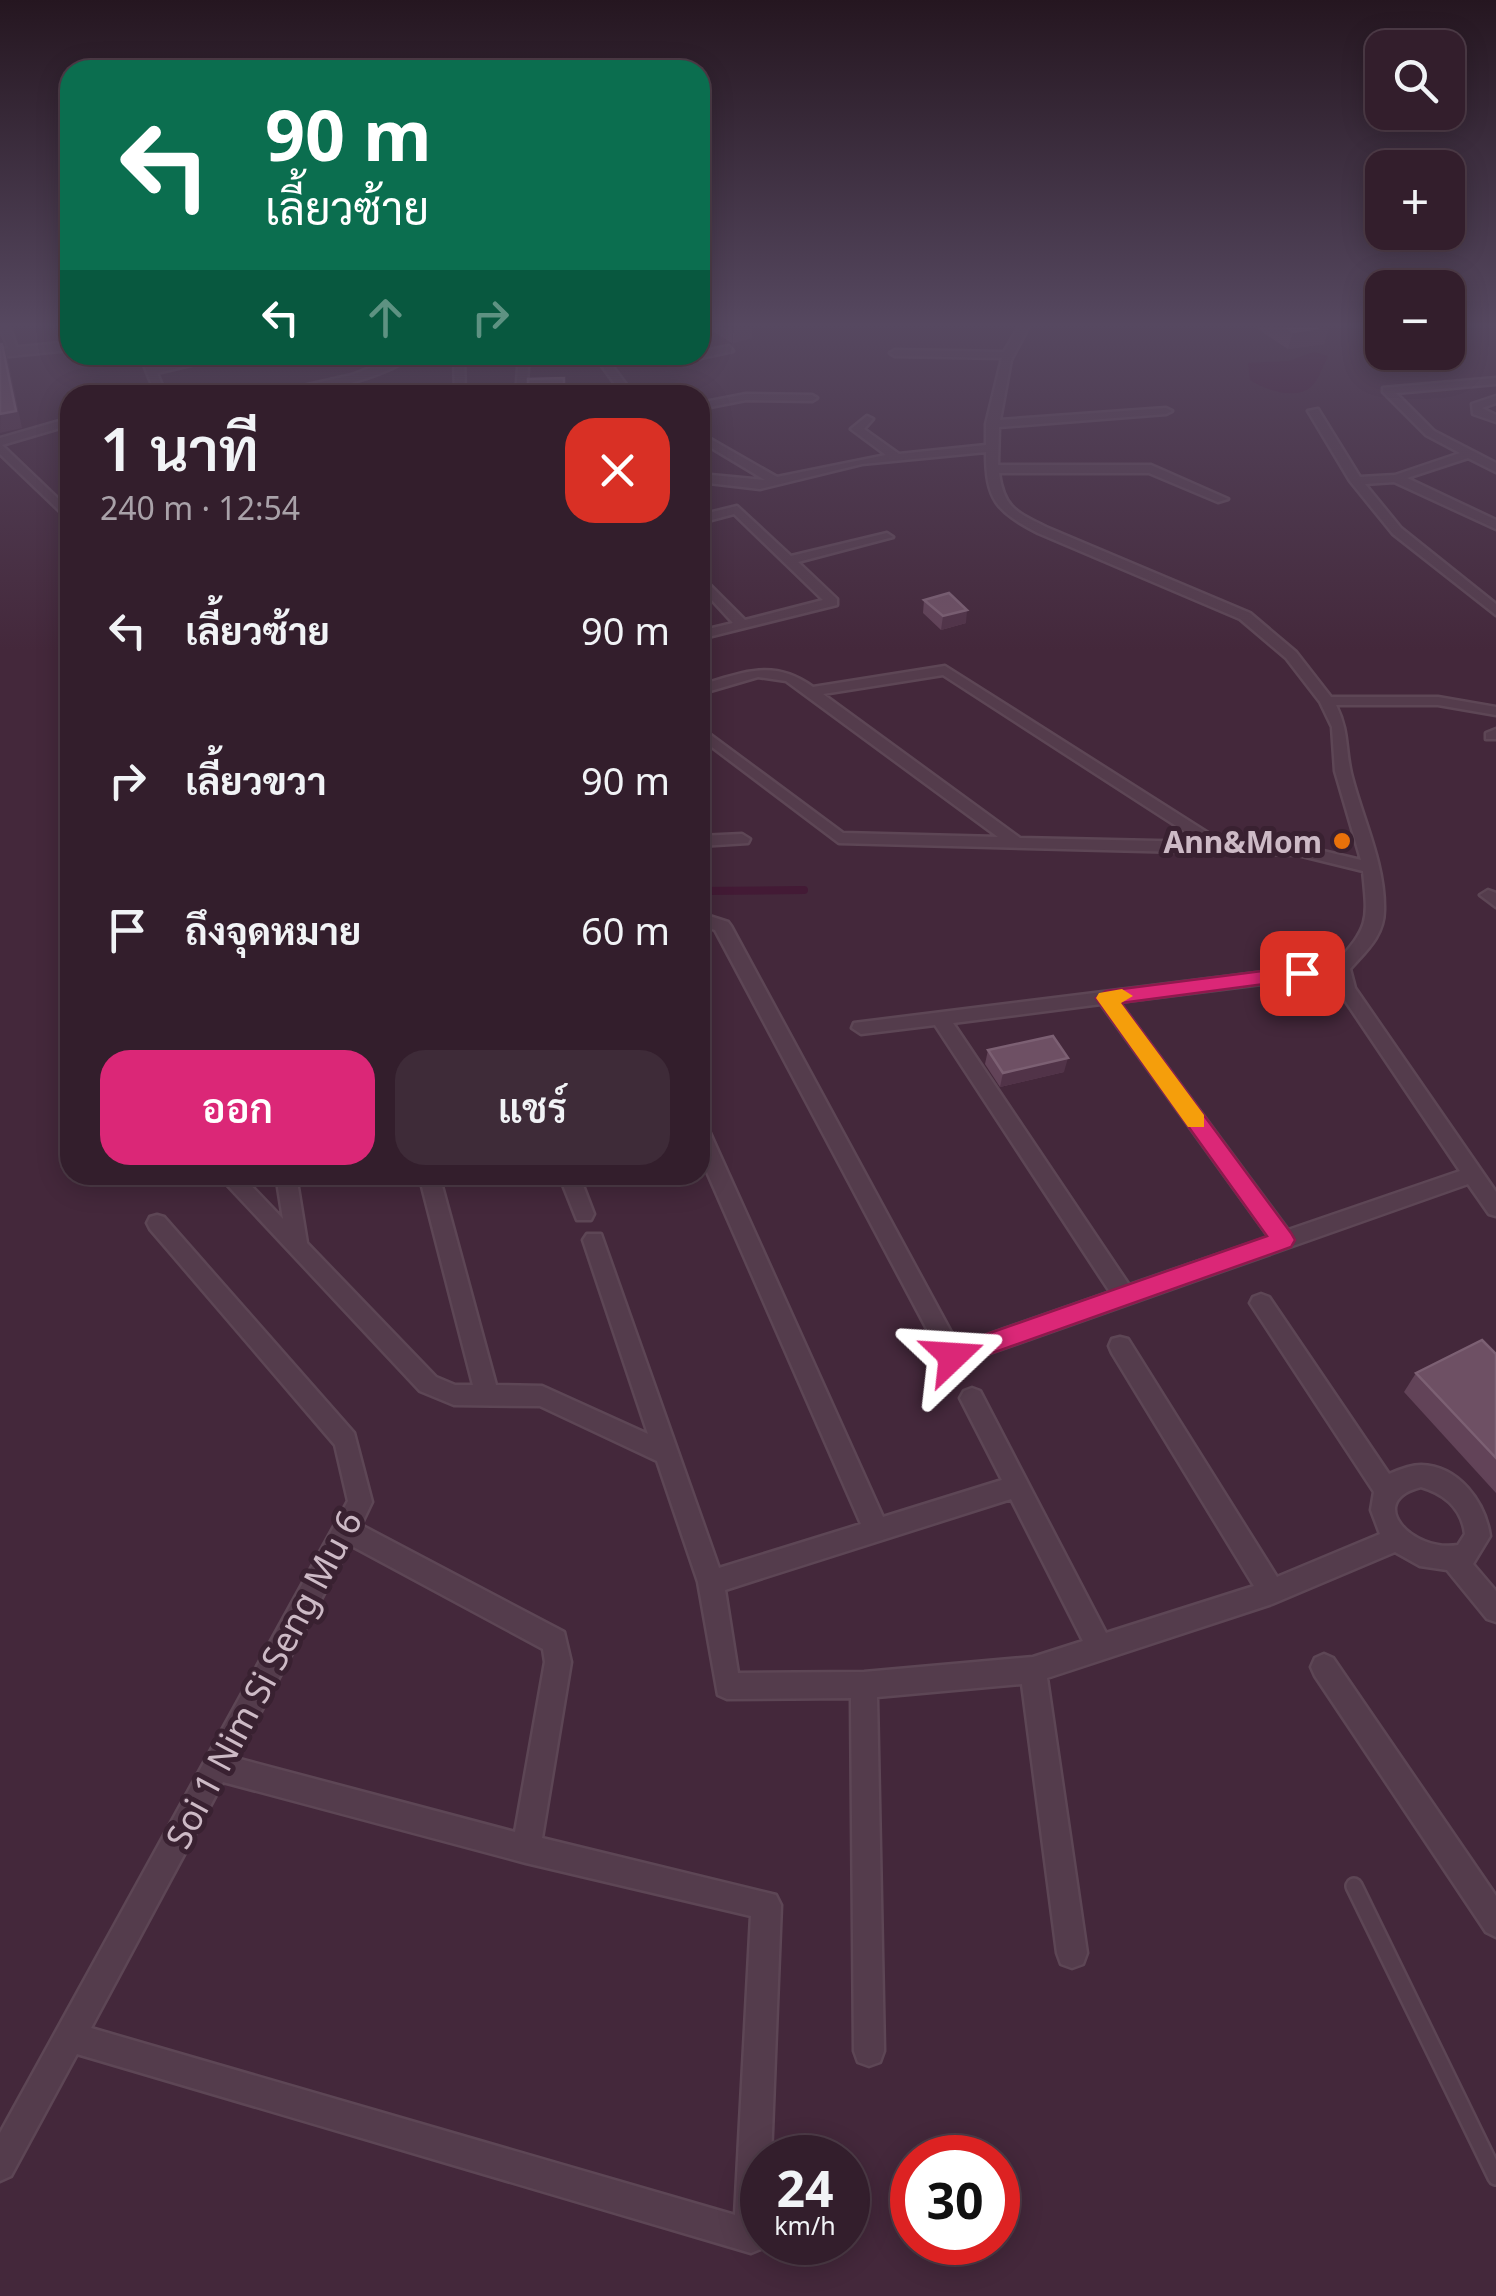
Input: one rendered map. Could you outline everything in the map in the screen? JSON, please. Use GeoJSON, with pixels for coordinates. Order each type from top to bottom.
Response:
{"type":"FeatureCollection","features":[{"type":"Feature","properties":{"kind":"street"},"geometry":{"type":"LineString","coordinates":[[29,435],[0,445],[60,506]]}},
{"type":"Feature","properties":{"kind":"street"},"geometry":{"type":"LineString","coordinates":[[865,435],[896,458]]}},
{"type":"Feature","properties":{"kind":"street"},"geometry":{"type":"LineString","coordinates":[[861,1028],[1341,968],[1369,938],[1376,912],[1372,868],[1343,771],[1340,727],[1327,701],[1291,655],[1245,616],[1018,518],[996,494],[988,448],[990,435]]}},
{"type":"Feature","properties":{"kind":"street"},"geometry":{"type":"LineString","coordinates":[[1328,435],[1356,482],[1397,531],[1496,611]]}},
{"type":"Feature","properties":{"kind":"street"},"geometry":{"type":"LineString","coordinates":[[1434,435],[1496,468]]}},
{"type":"Feature","properties":{"kind":"street"},"geometry":{"type":"LineString","coordinates":[[710,442],[775,480]]}},
{"type":"Feature","properties":{"kind":"street"},"geometry":{"type":"LineString","coordinates":[[710,480],[742,486],[896,458],[988,448]]}},
{"type":"Feature","properties":{"kind":"street"},"geometry":{"type":"LineString","coordinates":[[1356,482],[1396,478],[1466,455]]}},
{"type":"Feature","properties":{"kind":"street"},"geometry":{"type":"LineString","coordinates":[[992,470],[1152,468],[1222,499]]}},
{"type":"Feature","properties":{"kind":"street"},"geometry":{"type":"LineString","coordinates":[[1396,478],[1496,524]]}},
{"type":"Feature","properties":{"kind":"street"},"geometry":{"type":"LineString","coordinates":[[710,516],[738,510],[832,602],[710,632]]}},
{"type":"Feature","properties":{"kind":"street"},"geometry":{"type":"LineString","coordinates":[[789,560],[888,537]]}},
{"type":"Feature","properties":{"kind":"street"},"geometry":{"type":"LineString","coordinates":[[710,590],[742,624]]}},
{"type":"Feature","properties":{"kind":"street"},"geometry":{"type":"LineString","coordinates":[[810,692],[945,670],[1220,848]]}},
{"type":"Feature","properties":{"kind":"street"},"geometry":{"type":"LineString","coordinates":[[710,687],[757,673],[790,677],[1018,843]]}},
{"type":"Feature","properties":{"kind":"street"},"geometry":{"type":"LineString","coordinates":[[1327,701],[1438,701],[1496,711]]}},
{"type":"Feature","properties":{"kind":"street"},"geometry":{"type":"LineString","coordinates":[[710,739],[839,838],[1298,850],[1372,868]]}},
{"type":"Feature","properties":{"kind":"street"},"geometry":{"type":"LineString","coordinates":[[710,841],[742,840]]}},
{"type":"Feature","properties":{"kind":"street"},"geometry":{"type":"LineString","coordinates":[[710,922],[722,926],[953,1356],[1470,1175]]}},
{"type":"Feature","properties":{"kind":"street"},"geometry":{"type":"LineString","coordinates":[[1341,968],[1346,989],[1496,1208]]}},
{"type":"Feature","properties":{"kind":"street"},"geometry":{"type":"LineString","coordinates":[[1106,998],[1283,1240]]}},
{"type":"Feature","properties":{"kind":"street"},"geometry":{"type":"LineString","coordinates":[[940,1018],[1124,1296]]}},
{"type":"Feature","properties":{"kind":"street"},"geometry":{"type":"LineString","coordinates":[[710,1155],[877,1530]]}},
{"type":"Feature","properties":{"kind":"street"},"geometry":{"type":"LineString","coordinates":[[238,1185],[297,1242],[428,1384],[454,1395],[542,1396],[667,1454]]}},
{"type":"Feature","properties":{"kind":"street"},"geometry":{"type":"LineString","coordinates":[[288,1185],[297,1242]]}},
{"type":"Feature","properties":{"kind":"street"},"geometry":{"type":"LineString","coordinates":[[433,1185],[488,1397]]}},
{"type":"Feature","properties":{"kind":"street"},"geometry":{"type":"LineString","coordinates":[[573,1185],[584,1214]]}},
{"type":"Feature","properties":{"kind":"street","name":"Soi 1 Nim Si Seng Mu 6"},"geometry":{"type":"LineString","coordinates":[[0,2165],[360,1502],[346,1440],[157,1224]]}},
{"type":"Feature","properties":{"kind":"street"},"geometry":{"type":"LineString","coordinates":[[594,1240],[711,1582],[726,1686],[864,1685],[1033,1670],[1272,1592],[1396,1539]]}},
{"type":"Feature","properties":{"kind":"street"},"geometry":{"type":"LineString","coordinates":[[1261,1303],[1386,1489]]}},
{"type":"Feature","properties":{"kind":"street"},"geometry":{"type":"LineString","coordinates":[[1120,1346],[1272,1592]]}},
{"type":"Feature","properties":{"kind":"street"},"geometry":{"type":"LineString","coordinates":[[972,1398],[1099,1646]]}},
{"type":"Feature","properties":{"kind":"street"},"geometry":{"type":"LineString","coordinates":[[1421,1476],[1450,1486],[1462,1497],[1472,1510],[1478,1536],[1474,1547],[1454,1560],[1424,1558],[1396,1539],[1382,1513],[1386,1489],[1395,1481],[1421,1476]]}},
{"type":"Feature","properties":{"kind":"street"},"geometry":{"type":"LineString","coordinates":[[711,1582],[1016,1486]]}},
{"type":"Feature","properties":{"kind":"street"},"geometry":{"type":"LineString","coordinates":[[346,1530],[555,1640],[558,1662],[526,1849]]}},
{"type":"Feature","properties":{"kind":"street"},"geometry":{"type":"LineString","coordinates":[[1454,1560],[1496,1610]]}},
{"type":"Feature","properties":{"kind":"street"},"geometry":{"type":"LineString","coordinates":[[1324,1666],[1496,1922]]}},
{"type":"Feature","properties":{"kind":"street"},"geometry":{"type":"LineString","coordinates":[[1033,1670],[1072,1953]]}},
{"type":"Feature","properties":{"kind":"street"},"geometry":{"type":"LineString","coordinates":[[864,1685],[869,2051]]}},
{"type":"Feature","properties":{"kind":"street"},"geometry":{"type":"LineString","coordinates":[[70,2037],[751,2236],[766,1905],[526,1849],[218,1767]]}},
{"type":"Feature","properties":{"kind":"lane"},"geometry":{"type":"LineString","coordinates":[[1354,1886],[1496,2177]]}},
{"type":"Feature","properties":{"kind":"building"},"geometry":{"type":"Polygon","coordinates":[[[949,593],[967,610],[943,616],[924,600],[949,593]]]}},
{"type":"Feature","properties":{"kind":"building"},"geometry":{"type":"Polygon","coordinates":[[[1053,1036],[1068,1058],[1003,1073],[988,1050],[1053,1036]]]}},
{"type":"Feature","properties":{"kind":"building"},"geometry":{"type":"Polygon","coordinates":[[[1482,1340],[1496,1354],[1496,1458],[1416,1373],[1482,1340]]]}},
{"type":"Feature","properties":{"kind":"waterway"},"geometry":{"type":"LineString","coordinates":[[710,891],[804,890]]}},
{"type":"Feature","properties":{"kind":"slow traffic"},"geometry":{"type":"LineString","coordinates":[[1122,996],[1106,998],[1196,1121]]}},
{"type":"Feature","properties":{"kind":"place","name":"Ann&Mom"},"geometry":{"type":"Point","coordinates":[1342,841]}},
{"type":"Feature","properties":{"kind":"route"},"geometry":{"type":"LineString","coordinates":[[953,1356],[1283,1240],[1106,998],[1302,973]]}}]}
